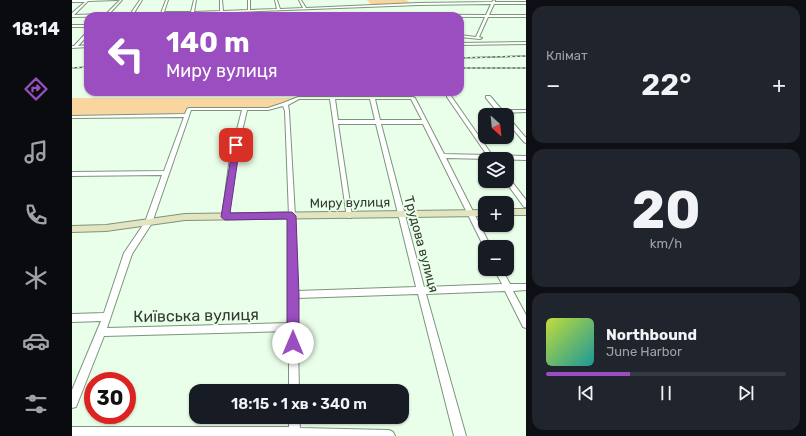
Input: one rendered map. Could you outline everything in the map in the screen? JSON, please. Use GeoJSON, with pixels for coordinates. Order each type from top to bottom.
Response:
{"type":"FeatureCollection","features":[{"type":"Feature","properties":{"kind":"main road"},"geometry":{"type":"LineString","coordinates":[[514,212],[526,212]]}},
{"type":"Feature","properties":{"kind":"main road","name":"Миру вулиця"},"geometry":{"type":"LineString","coordinates":[[72,229],[106,228],[185,217],[349,216],[478,213]]}},
{"type":"Feature","properties":{"kind":"street"},"geometry":{"type":"LineString","coordinates":[[72,15],[88,0]]}},
{"type":"Feature","properties":{"kind":"street"},"geometry":{"type":"LineString","coordinates":[[72,1],[116,0]]}},
{"type":"Feature","properties":{"kind":"street"},"geometry":{"type":"LineString","coordinates":[[110,12],[121,0]]}},
{"type":"Feature","properties":{"kind":"street"},"geometry":{"type":"LineString","coordinates":[[134,12],[141,0]]}},
{"type":"Feature","properties":{"kind":"street"},"geometry":{"type":"LineString","coordinates":[[164,12],[167,0]]}},
{"type":"Feature","properties":{"kind":"street"},"geometry":{"type":"LineString","coordinates":[[192,12],[195,0]]}},
{"type":"Feature","properties":{"kind":"street"},"geometry":{"type":"LineString","coordinates":[[221,0],[222,12]]}},
{"type":"Feature","properties":{"kind":"street"},"geometry":{"type":"LineString","coordinates":[[249,0],[249,11]]}},
{"type":"Feature","properties":{"kind":"street"},"geometry":{"type":"LineString","coordinates":[[276,0],[279,10]]}},
{"type":"Feature","properties":{"kind":"street"},"geometry":{"type":"LineString","coordinates":[[300,0],[305,9]]}},
{"type":"Feature","properties":{"kind":"street"},"geometry":{"type":"LineString","coordinates":[[411,0],[422,8]]}},
{"type":"Feature","properties":{"kind":"street"},"geometry":{"type":"LineString","coordinates":[[208,12],[299,10],[418,4],[493,2],[526,3]]}},
{"type":"Feature","properties":{"kind":"street"},"geometry":{"type":"LineString","coordinates":[[477,37],[493,2]]}},
{"type":"Feature","properties":{"kind":"street"},"geometry":{"type":"LineString","coordinates":[[328,8],[329,12]]}},
{"type":"Feature","properties":{"kind":"street"},"geometry":{"type":"LineString","coordinates":[[72,15],[84,15]]}},
{"type":"Feature","properties":{"kind":"street"},"geometry":{"type":"LineString","coordinates":[[464,16],[526,16]]}},
{"type":"Feature","properties":{"kind":"street"},"geometry":{"type":"LineString","coordinates":[[72,26],[84,26]]}},
{"type":"Feature","properties":{"kind":"street"},"geometry":{"type":"LineString","coordinates":[[464,36],[477,37],[489,44]]}},
{"type":"Feature","properties":{"kind":"street"},"geometry":{"type":"LineString","coordinates":[[73,46],[84,37]]}},
{"type":"Feature","properties":{"kind":"street"},"geometry":{"type":"LineString","coordinates":[[464,44],[526,43]]}},
{"type":"Feature","properties":{"kind":"street"},"geometry":{"type":"LineString","coordinates":[[73,46],[84,46]]}},
{"type":"Feature","properties":{"kind":"street"},"geometry":{"type":"LineString","coordinates":[[449,97],[487,152]]}},
{"type":"Feature","properties":{"kind":"street"},"geometry":{"type":"LineString","coordinates":[[488,97],[497,108]]}},
{"type":"Feature","properties":{"kind":"street"},"geometry":{"type":"LineString","coordinates":[[72,117],[268,109],[298,98],[413,98],[483,240]]}},
{"type":"Feature","properties":{"kind":"street"},"geometry":{"type":"LineString","coordinates":[[332,98],[349,216]]}},
{"type":"Feature","properties":{"kind":"street","name":"Трудова вулиця"},"geometry":{"type":"LineString","coordinates":[[372,98],[401,215],[460,436]]}},
{"type":"Feature","properties":{"kind":"street"},"geometry":{"type":"LineString","coordinates":[[285,104],[287,111],[292,216],[294,384]]}},
{"type":"Feature","properties":{"kind":"street"},"geometry":{"type":"LineString","coordinates":[[225,217],[233,158],[245,109]]}},
{"type":"Feature","properties":{"kind":"street"},"geometry":{"type":"LineString","coordinates":[[72,403],[107,318],[128,253],[148,223],[188,112]]}},
{"type":"Feature","properties":{"kind":"street"},"geometry":{"type":"LineString","coordinates":[[514,113],[526,112]]}},
{"type":"Feature","properties":{"kind":"street"},"geometry":{"type":"LineString","coordinates":[[336,122],[425,122]]}},
{"type":"Feature","properties":{"kind":"street"},"geometry":{"type":"LineString","coordinates":[[514,127],[526,141]]}},
{"type":"Feature","properties":{"kind":"street"},"geometry":{"type":"LineString","coordinates":[[442,156],[478,158]]}},
{"type":"Feature","properties":{"kind":"street"},"geometry":{"type":"LineString","coordinates":[[514,158],[526,158]]}},
{"type":"Feature","properties":{"kind":"street"},"geometry":{"type":"LineString","coordinates":[[72,174],[165,173]]}},
{"type":"Feature","properties":{"kind":"street"},"geometry":{"type":"LineString","coordinates":[[514,188],[526,205]]}},
{"type":"Feature","properties":{"kind":"street"},"geometry":{"type":"LineString","coordinates":[[502,276],[526,324]]}},
{"type":"Feature","properties":{"kind":"street"},"geometry":{"type":"LineString","coordinates":[[294,295],[526,287]]}},
{"type":"Feature","properties":{"kind":"street"},"geometry":{"type":"LineString","coordinates":[[72,318],[107,318]]}},
{"type":"Feature","properties":{"kind":"street","name":"Київська вулиця"},"geometry":{"type":"LineString","coordinates":[[101,332],[292,327]]}},
{"type":"Feature","properties":{"kind":"street"},"geometry":{"type":"LineString","coordinates":[[294,424],[294,433]]}},
{"type":"Feature","properties":{"kind":"street"},"geometry":{"type":"LineString","coordinates":[[72,433],[294,433],[389,436]]}},
{"type":"Feature","properties":{"kind":"shaded area"},"geometry":{"type":"Polygon","coordinates":[[[367,0],[406,0],[412,4],[373,6],[367,0]]]}},
{"type":"Feature","properties":{"kind":"shaded area"},"geometry":{"type":"Polygon","coordinates":[[[72,98],[298,98],[274,108],[189,109],[186,115],[72,117],[72,98]]]}},
{"type":"Feature","properties":{"kind":"railway"},"geometry":{"type":"LineString","coordinates":[[464,58],[526,56]]}},
{"type":"Feature","properties":{"kind":"railway"},"geometry":{"type":"LineString","coordinates":[[72,68],[84,67]]}},
{"type":"Feature","properties":{"kind":"railway"},"geometry":{"type":"LineString","coordinates":[[464,68],[526,68]]}},
{"type":"Feature","properties":{"kind":"route"},"geometry":{"type":"LineString","coordinates":[[236,145],[225,217],[292,216],[294,295],[292,327],[293,343]]}}]}
